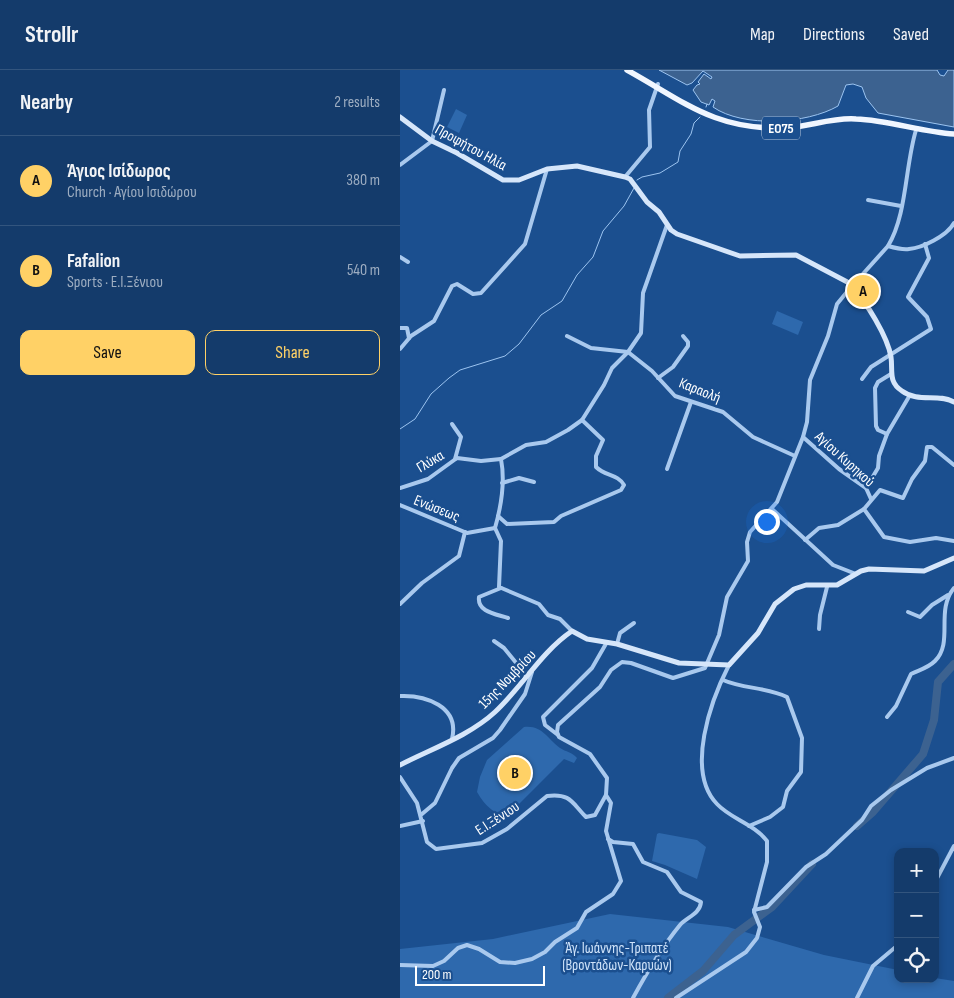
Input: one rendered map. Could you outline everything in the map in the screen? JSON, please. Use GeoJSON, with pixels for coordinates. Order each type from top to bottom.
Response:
{"type":"FeatureCollection","features":[{"type":"Feature","properties":{"kind":"main road","name":"ΕΟ75"},"geometry":{"type":"LineString","coordinates":[[627,70],[707,112],[739,123],[787,125],[856,115],[951,134]]}},
{"type":"Feature","properties":{"kind":"main road","name":"ΕΟ75"},"geometry":{"type":"LineString","coordinates":[[634,70],[708,116],[744,127],[793,128],[856,119],[916,130],[951,134]]}},
{"type":"Feature","properties":{"kind":"street"},"geometry":{"type":"LineString","coordinates":[[658,86],[649,110],[651,143],[625,177],[630,179],[647,202],[659,212],[667,226],[677,234],[740,256],[796,255],[852,286],[867,303],[891,356],[890,374],[896,387],[910,395],[924,398],[946,398],[954,402]]}},
{"type":"Feature","properties":{"kind":"street"},"geometry":{"type":"LineString","coordinates":[[400,165],[432,142],[444,90]]}},
{"type":"Feature","properties":{"kind":"street","name":"Προφήτου Ηλία"},"geometry":{"type":"LineString","coordinates":[[400,117],[432,142],[506,181],[519,180],[547,168],[580,166],[625,177]]}},
{"type":"Feature","properties":{"kind":"street"},"geometry":{"type":"LineString","coordinates":[[558,735],[557,727],[561,721],[600,687],[611,670],[622,662],[631,662],[673,678],[703,670],[707,666],[719,635],[727,597],[748,561],[747,542],[750,532],[772,509],[781,494],[804,437],[810,380],[831,330],[837,304],[888,246],[895,234],[908,157],[916,130]]}},
{"type":"Feature","properties":{"kind":"street"},"geometry":{"type":"LineString","coordinates":[[400,349],[410,338],[434,321],[452,286],[456,284],[473,294],[481,293],[525,244],[547,168]]}},
{"type":"Feature","properties":{"kind":"street"},"geometry":{"type":"LineString","coordinates":[[868,200],[901,206]]}},
{"type":"Feature","properties":{"kind":"street"},"geometry":{"type":"LineString","coordinates":[[888,246],[910,250],[926,244],[948,231],[954,224]]}},
{"type":"Feature","properties":{"kind":"street"},"geometry":{"type":"LineString","coordinates":[[667,226],[644,292],[643,329],[628,352],[612,368],[604,385],[582,420],[546,442],[526,445],[501,459],[502,483],[498,516],[494,528],[501,541],[498,582],[501,588],[538,604],[548,615],[560,618],[572,631],[587,639],[617,644],[679,662],[707,666],[730,665]]}},
{"type":"Feature","properties":{"kind":"street"},"geometry":{"type":"LineString","coordinates":[[862,379],[871,367],[931,329],[927,317],[908,297],[929,258],[926,244]]}},
{"type":"Feature","properties":{"kind":"street"},"geometry":{"type":"LineString","coordinates":[[400,257],[408,262]]}},
{"type":"Feature","properties":{"kind":"street"},"geometry":{"type":"LineString","coordinates":[[400,328],[407,328],[410,338]]}},
{"type":"Feature","properties":{"kind":"street"},"geometry":{"type":"LineString","coordinates":[[567,336],[591,348],[628,352]]}},
{"type":"Feature","properties":{"kind":"street"},"geometry":{"type":"LineString","coordinates":[[658,378],[673,367],[688,346],[688,342],[683,336]]}},
{"type":"Feature","properties":{"kind":"street","name":"Καραολή"},"geometry":{"type":"LineString","coordinates":[[628,352],[658,378],[673,395],[723,412],[753,437],[795,456]]}},
{"type":"Feature","properties":{"kind":"street"},"geometry":{"type":"LineString","coordinates":[[887,434],[878,430],[876,426],[875,390],[878,382],[890,374]]}},
{"type":"Feature","properties":{"kind":"street"},"geometry":{"type":"LineString","coordinates":[[866,488],[879,466],[879,456],[887,434],[910,395]]}},
{"type":"Feature","properties":{"kind":"street"},"geometry":{"type":"LineString","coordinates":[[667,468],[690,402]]}},
{"type":"Feature","properties":{"kind":"street"},"geometry":{"type":"LineString","coordinates":[[498,516],[507,524],[545,524],[621,490],[624,485],[621,480],[602,472],[596,467],[596,456],[604,440],[582,420]]}},
{"type":"Feature","properties":{"kind":"street"},"geometry":{"type":"LineString","coordinates":[[452,424],[461,436],[455,459]]}},
{"type":"Feature","properties":{"kind":"street","name":"Αγίου Κυρηκού"},"geometry":{"type":"LineString","coordinates":[[804,437],[839,469],[866,488],[871,499]]}},
{"type":"Feature","properties":{"kind":"street"},"geometry":{"type":"LineString","coordinates":[[805,540],[820,528],[838,525],[864,509],[871,499],[883,490],[903,498],[912,479],[925,462],[927,447],[932,447],[954,465]]}},
{"type":"Feature","properties":{"kind":"street","name":"Γλύκα"},"geometry":{"type":"LineString","coordinates":[[400,488],[428,479],[455,459],[481,461],[501,459]]}},
{"type":"Feature","properties":{"kind":"street"},"geometry":{"type":"LineString","coordinates":[[502,483],[519,478],[534,482]]}},
{"type":"Feature","properties":{"kind":"street","name":"Ενώσεως"},"geometry":{"type":"LineString","coordinates":[[400,505],[465,532],[494,528]]}},
{"type":"Feature","properties":{"kind":"street"},"geometry":{"type":"LineString","coordinates":[[772,509],[837,568],[856,574]]}},
{"type":"Feature","properties":{"kind":"street"},"geometry":{"type":"LineString","coordinates":[[864,509],[884,537],[910,542],[936,538],[954,542]]}},
{"type":"Feature","properties":{"kind":"street"},"geometry":{"type":"LineString","coordinates":[[400,604],[422,583],[459,556],[465,532]]}},
{"type":"Feature","properties":{"kind":"street"},"geometry":{"type":"LineString","coordinates":[[676,998],[746,952],[760,931],[754,912],[768,848],[765,838],[716,802],[706,788],[702,772],[705,731],[730,665],[758,632],[774,604],[794,589],[806,585],[827,587],[840,584],[856,574],[870,569],[924,571],[954,558]]}},
{"type":"Feature","properties":{"kind":"street"},"geometry":{"type":"LineString","coordinates":[[819,629],[820,615],[827,587]]}},
{"type":"Feature","properties":{"kind":"street"},"geometry":{"type":"LineString","coordinates":[[501,588],[482,595],[479,603],[482,609],[508,618]]}},
{"type":"Feature","properties":{"kind":"street"},"geometry":{"type":"LineString","coordinates":[[908,612],[920,616],[932,605],[948,596],[954,588]]}},
{"type":"Feature","properties":{"kind":"street"},"geometry":{"type":"LineString","coordinates":[[887,717],[896,706],[911,674],[930,665],[944,650],[946,640],[944,615],[948,596]]}},
{"type":"Feature","properties":{"kind":"street"},"geometry":{"type":"LineString","coordinates":[[617,644],[620,633],[634,623]]}},
{"type":"Feature","properties":{"kind":"street","name":"15ης Νομβρίου"},"geometry":{"type":"LineString","coordinates":[[400,765],[493,714],[526,676],[572,631]]}},
{"type":"Feature","properties":{"kind":"street"},"geometry":{"type":"LineString","coordinates":[[494,642],[504,648],[526,676]]}},
{"type":"Feature","properties":{"kind":"street"},"geometry":{"type":"LineString","coordinates":[[400,965],[433,966],[444,961],[458,948],[467,945],[474,946],[504,963],[526,961],[542,954],[555,942],[577,928],[589,909],[618,890],[621,878],[608,839],[606,822],[611,803],[606,795],[607,778],[591,756],[558,735],[545,724],[543,717],[592,668],[607,642]]}},
{"type":"Feature","properties":{"kind":"street"},"geometry":{"type":"LineString","coordinates":[[422,814],[435,803],[459,758],[492,738],[500,730],[525,694],[533,670]]}},
{"type":"Feature","properties":{"kind":"street"},"geometry":{"type":"LineString","coordinates":[[723,680],[735,685],[771,691],[787,697],[803,741],[801,772],[787,791],[784,806],[770,817],[749,826]]}},
{"type":"Feature","properties":{"kind":"street"},"geometry":{"type":"LineString","coordinates":[[400,696],[422,697],[439,703],[447,712],[453,725],[452,738]]}},
{"type":"Feature","properties":{"kind":"street"},"geometry":{"type":"LineString","coordinates":[[754,912],[767,907],[806,867],[826,854],[862,820],[873,805],[891,790],[927,768],[954,758]]}},
{"type":"Feature","properties":{"kind":"street"},"geometry":{"type":"LineString","coordinates":[[400,777],[422,814],[422,821],[400,826]]}},
{"type":"Feature","properties":{"kind":"street","name":"Ε.Ι.Ξένιου"},"geometry":{"type":"LineString","coordinates":[[422,821],[427,842],[436,848],[482,843],[510,827],[544,798],[550,796],[570,799],[589,818],[595,815],[606,795]]}},
{"type":"Feature","properties":{"kind":"street"},"geometry":{"type":"LineString","coordinates":[[608,839],[613,842],[633,844],[643,862],[667,872],[681,892],[701,902],[699,909],[681,924],[652,964],[633,998]]}},
{"type":"Feature","properties":{"kind":"street"},"geometry":{"type":"LineString","coordinates":[[939,874],[954,846]]}},
{"type":"Feature","properties":{"kind":"street"},"geometry":{"type":"LineString","coordinates":[[857,998],[873,966],[894,948]]}},
{"type":"Feature","properties":{"kind":"green space"},"geometry":{"type":"Polygon","coordinates":[[[456,109],[467,115],[459,133],[447,127],[456,109]]]}},
{"type":"Feature","properties":{"kind":"green space"},"geometry":{"type":"Polygon","coordinates":[[[777,311],[803,322],[798,335],[772,324],[777,311]]]}},
{"type":"Feature","properties":{"kind":"green space"},"geometry":{"type":"Polygon","coordinates":[[[524,727],[540,730],[560,748],[577,758],[574,763],[564,759],[511,812],[500,814],[491,809],[477,792],[480,777],[487,760],[524,727]]]}},
{"type":"Feature","properties":{"kind":"green space"},"geometry":{"type":"Polygon","coordinates":[[[657,834],[697,840],[706,847],[697,879],[652,861],[657,834]]]}},
{"type":"Feature","properties":{"kind":"green space","name":"Άγ. Ιωάννης-Τριπατέ (Βροντάδων-Καρυών)"},"geometry":{"type":"Polygon","coordinates":[[[610,914],[728,927],[824,955],[894,969],[894,983],[939,983],[939,979],[954,981],[954,998],[400,998],[400,949],[493,939],[610,914]]]}},
{"type":"Feature","properties":{"kind":"shaded area"},"geometry":{"type":"Polygon","coordinates":[[[659,70],[937,70],[940,75],[944,76],[948,70],[954,70],[954,127],[878,113],[866,98],[862,87],[853,84],[846,85],[838,106],[810,117],[775,121],[741,118],[726,114],[713,107],[715,101],[712,99],[709,105],[701,102],[693,90],[700,84],[698,82],[704,74],[711,79],[712,77],[703,71],[692,83],[687,85],[659,70]]]}},
{"type":"Feature","properties":{"kind":"waterway"},"geometry":{"type":"LineString","coordinates":[[637,180],[660,173],[678,162],[680,151],[691,134],[694,123],[700,117]]}},
{"type":"Feature","properties":{"kind":"waterway"},"geometry":{"type":"LineString","coordinates":[[400,429],[415,419],[431,394],[449,378],[460,370],[505,356],[519,344],[541,315],[562,301],[577,275],[593,257],[603,231],[624,206],[634,188]]}},
{"type":"Feature","properties":{"kind":"waterway"},"geometry":{"type":"LineString","coordinates":[[857,826],[873,812],[923,754],[934,720],[938,682],[954,664]]}},
{"type":"Feature","properties":{"kind":"waterway"},"geometry":{"type":"LineString","coordinates":[[668,998],[703,971],[734,935],[772,907],[812,864]]}},
{"type":"Feature","properties":{"kind":"place","name":"Άγιος Ισίδωρος"},"geometry":{"type":"Point","coordinates":[863,291]}},
{"type":"Feature","properties":{"kind":"place","name":"Fafalion"},"geometry":{"type":"Point","coordinates":[515,773]}}]}
